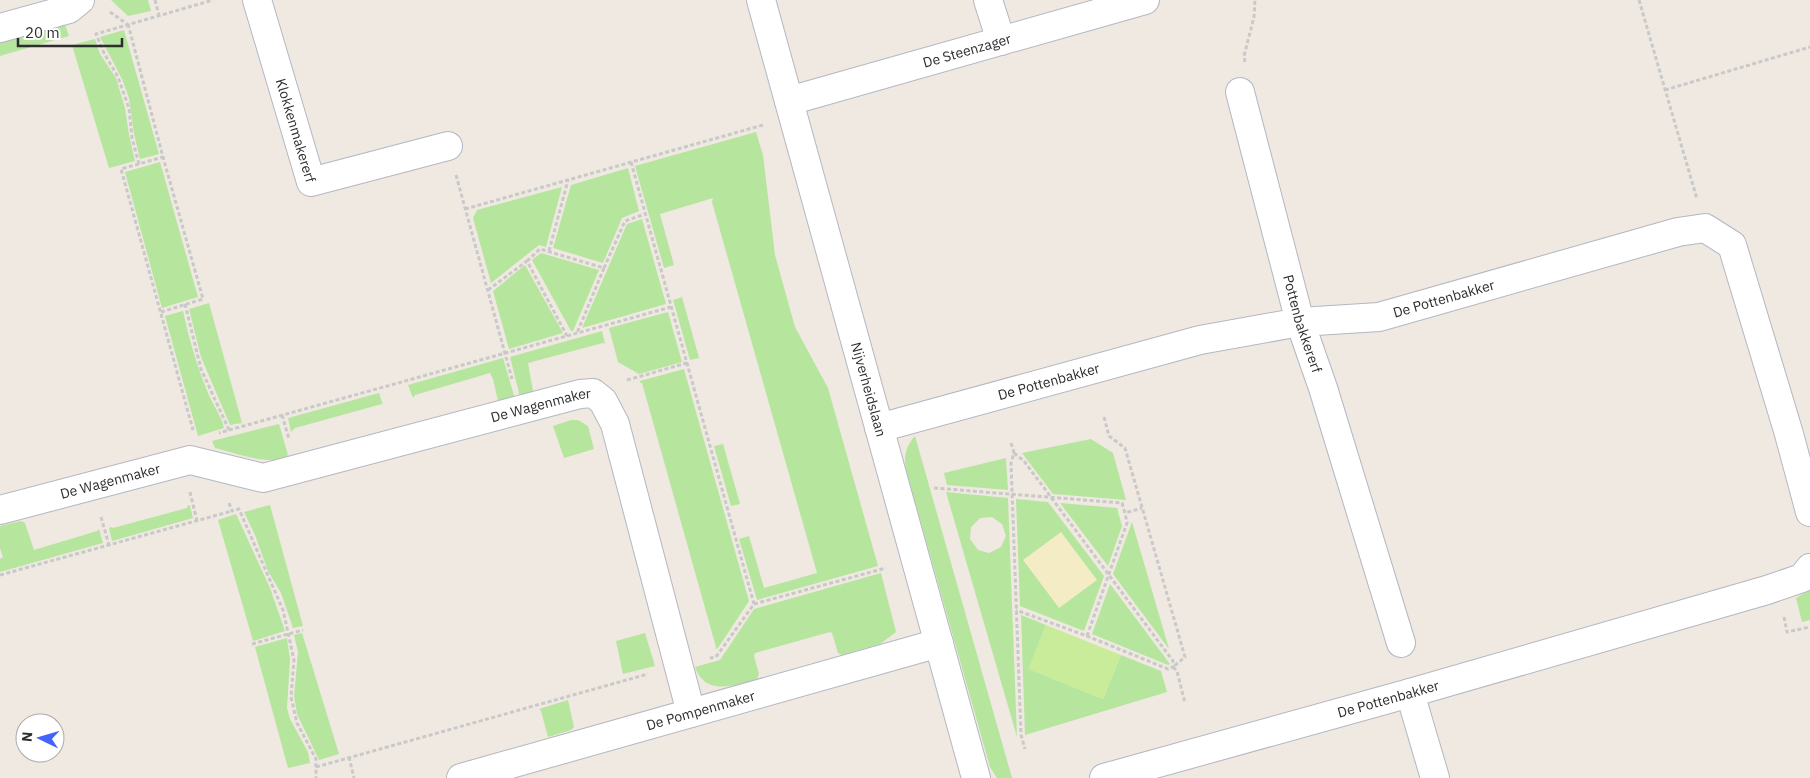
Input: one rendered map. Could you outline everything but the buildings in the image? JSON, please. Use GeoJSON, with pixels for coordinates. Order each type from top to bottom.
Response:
{"type":"FeatureCollection","features":[{"type":"Feature","properties":{"kind":"street"},"geometry":{"type":"LineString","coordinates":[[0,28],[70,9],[80,0]]}},
{"type":"Feature","properties":{"kind":"street","name":"Klokkenmakererf"},"geometry":{"type":"LineString","coordinates":[[257,0],[311,182],[448,146]]}},
{"type":"Feature","properties":{"kind":"street","name":"Nijverheidslaan"},"geometry":{"type":"LineString","coordinates":[[761,0],[976,778]]}},
{"type":"Feature","properties":{"kind":"street"},"geometry":{"type":"LineString","coordinates":[[988,0],[1001,41]]}},
{"type":"Feature","properties":{"kind":"street","name":"De Steenzager"},"geometry":{"type":"LineString","coordinates":[[791,109],[1001,41],[1145,0]]}},
{"type":"Feature","properties":{"kind":"street","name":"Pottenbakkererf"},"geometry":{"type":"LineString","coordinates":[[1240,92],[1300,322],[1323,388],[1401,643]]}},
{"type":"Feature","properties":{"kind":"street"},"geometry":{"type":"LineString","coordinates":[[1705,228],[1732,245],[1810,512]]}},
{"type":"Feature","properties":{"kind":"street","name":"De Pottenbakker"},"geometry":{"type":"LineString","coordinates":[[879,428],[1200,340],[1300,322],[1379,317],[1678,232],[1705,228]]}},
{"type":"Feature","properties":{"kind":"street","name":"De Wagenmaker"},"geometry":{"type":"LineString","coordinates":[[0,510],[190,460],[263,478],[580,394],[594,393],[603,401],[614,424],[691,712]]}},
{"type":"Feature","properties":{"kind":"street","name":"De Pottenbakker"},"geometry":{"type":"LineString","coordinates":[[1104,778],[1410,693],[1767,590],[1802,578],[1810,568]]}},
{"type":"Feature","properties":{"kind":"street","name":"De Pompenmaker"},"geometry":{"type":"LineString","coordinates":[[473,777],[691,712],[939,643]]}},
{"type":"Feature","properties":{"kind":"street"},"geometry":{"type":"LineString","coordinates":[[1410,693],[1435,778]]}},
{"type":"Feature","properties":{"kind":"path"},"geometry":{"type":"LineString","coordinates":[[155,0],[159,15]]}},
{"type":"Feature","properties":{"kind":"path"},"geometry":{"type":"LineString","coordinates":[[139,164],[132,138],[129,108],[118,76],[104,53],[96,34],[212,0]]}},
{"type":"Feature","properties":{"kind":"path"},"geometry":{"type":"LineString","coordinates":[[1240,92],[1245,77],[1244,56],[1254,17],[1255,0]]}},
{"type":"Feature","properties":{"kind":"path"},"geometry":{"type":"LineString","coordinates":[[1639,0],[1705,228]]}},
{"type":"Feature","properties":{"kind":"path"},"geometry":{"type":"LineString","coordinates":[[106,10],[128,24],[203,299],[160,312]]}},
{"type":"Feature","properties":{"kind":"path"},"geometry":{"type":"LineString","coordinates":[[1665,90],[1810,48]]}},
{"type":"Feature","properties":{"kind":"path"},"geometry":{"type":"LineString","coordinates":[[521,410],[465,209],[568,180],[791,109]]}},
{"type":"Feature","properties":{"kind":"path"},"geometry":{"type":"LineString","coordinates":[[163,157],[121,169],[196,440],[219,467],[232,511]]}},
{"type":"Feature","properties":{"kind":"path"},"geometry":{"type":"LineString","coordinates":[[549,251],[568,180]]}},
{"type":"Feature","properties":{"kind":"path"},"geometry":{"type":"LineString","coordinates":[[577,333],[625,221],[645,214]]}},
{"type":"Feature","properties":{"kind":"path"},"geometry":{"type":"LineString","coordinates":[[488,290],[540,249],[604,268]]}},
{"type":"Feature","properties":{"kind":"path"},"geometry":{"type":"LineString","coordinates":[[527,261],[567,336]]}},
{"type":"Feature","properties":{"kind":"path"},"geometry":{"type":"LineString","coordinates":[[185,304],[201,369],[229,430]]}},
{"type":"Feature","properties":{"kind":"path"},"geometry":{"type":"LineString","coordinates":[[212,435],[671,307]]}},
{"type":"Feature","properties":{"kind":"path"},"geometry":{"type":"LineString","coordinates":[[594,393],[629,379],[687,364]]}},
{"type":"Feature","properties":{"kind":"path"},"geometry":{"type":"LineString","coordinates":[[1016,610],[1168,669],[1174,667],[1185,657],[1125,448],[1109,436],[1104,417]]}},
{"type":"Feature","properties":{"kind":"path"},"geometry":{"type":"LineString","coordinates":[[1011,442],[1014,453],[1011,464],[1021,735],[1025,749]]}},
{"type":"Feature","properties":{"kind":"path"},"geometry":{"type":"LineString","coordinates":[[1014,453],[1024,461],[1173,660],[1185,703]]}},
{"type":"Feature","properties":{"kind":"path"},"geometry":{"type":"LineString","coordinates":[[934,488],[1122,503],[1127,523],[1087,636]]}},
{"type":"Feature","properties":{"kind":"path"},"geometry":{"type":"LineString","coordinates":[[1125,513],[1142,508]]}},
{"type":"Feature","properties":{"kind":"path"},"geometry":{"type":"LineString","coordinates":[[0,575],[239,509],[283,610],[294,660],[291,697],[296,722],[316,759],[316,778]]}},
{"type":"Feature","properties":{"kind":"path"},"geometry":{"type":"LineString","coordinates":[[754,604],[915,560]]}},
{"type":"Feature","properties":{"kind":"path"},"geometry":{"type":"LineString","coordinates":[[252,644],[304,630]]}},
{"type":"Feature","properties":{"kind":"path"},"geometry":{"type":"LineString","coordinates":[[349,757],[354,778]]}},
{"type":"Feature","properties":{"kind":"green space"},"geometry":{"type":"Polygon","coordinates":[[[111,0],[148,0],[151,11],[128,16],[111,0]]]}},
{"type":"Feature","properties":{"kind":"green space"},"geometry":{"type":"Polygon","coordinates":[[[63,24],[69,36],[0,56],[0,42],[63,24]]]}},
{"type":"Feature","properties":{"kind":"green space"},"geometry":{"type":"Polygon","coordinates":[[[124,30],[159,154],[140,159],[129,98],[122,79],[100,37],[124,30]]]}},
{"type":"Feature","properties":{"kind":"green space"},"geometry":{"type":"Polygon","coordinates":[[[95,39],[100,54],[116,78],[125,108],[135,161],[109,168],[72,45],[95,39]]]}},
{"type":"Feature","properties":{"kind":"green space"},"geometry":{"type":"Polygon","coordinates":[[[756,132],[763,155],[775,255],[795,327],[828,388],[878,566],[757,600],[739,539],[749,536],[764,588],[817,573],[712,202],[713,198],[660,214],[674,265],[664,268],[635,166],[756,132]]]}},
{"type":"Feature","properties":{"kind":"green space"},"geometry":{"type":"Polygon","coordinates":[[[160,162],[198,297],[162,308],[125,172],[160,162]]]}},
{"type":"Feature","properties":{"kind":"green space"},"geometry":{"type":"Polygon","coordinates":[[[628,168],[639,211],[622,218],[603,263],[553,248],[571,185],[628,168]]]}},
{"type":"Feature","properties":{"kind":"green space"},"geometry":{"type":"Polygon","coordinates":[[[562,187],[546,247],[539,245],[491,283],[473,218],[477,210],[562,187]]]}},
{"type":"Feature","properties":{"kind":"green space"},"geometry":{"type":"Polygon","coordinates":[[[642,219],[666,304],[582,328],[627,224],[642,219]]]}},
{"type":"Feature","properties":{"kind":"green space"},"geometry":{"type":"Polygon","coordinates":[[[541,253],[599,270],[573,331],[571,331],[532,260],[541,253]]]}},
{"type":"Feature","properties":{"kind":"green space"},"geometry":{"type":"Polygon","coordinates":[[[525,265],[563,333],[509,349],[493,291],[525,265]]]}},
{"type":"Feature","properties":{"kind":"green space"},"geometry":{"type":"Polygon","coordinates":[[[682,297],[699,358],[690,360],[673,300],[682,297]]]}},
{"type":"Feature","properties":{"kind":"green space"},"geometry":{"type":"Polygon","coordinates":[[[209,303],[242,423],[230,425],[201,357],[189,309],[209,303]]]}},
{"type":"Feature","properties":{"kind":"green space"},"geometry":{"type":"Polygon","coordinates":[[[183,311],[200,373],[224,428],[198,436],[165,316],[183,311]]]}},
{"type":"Feature","properties":{"kind":"green space"},"geometry":{"type":"Polygon","coordinates":[[[668,312],[682,362],[639,374],[618,362],[609,328],[668,312]]]}},
{"type":"Feature","properties":{"kind":"green space"},"geometry":{"type":"Polygon","coordinates":[[[602,331],[605,344],[528,363],[533,391],[532,394],[520,397],[510,357],[602,331]]]}},
{"type":"Feature","properties":{"kind":"green space"},"geometry":{"type":"Polygon","coordinates":[[[503,358],[515,399],[501,403],[498,401],[490,373],[415,395],[413,398],[408,385],[503,358]]]}},
{"type":"Feature","properties":{"kind":"green space"},"geometry":{"type":"Polygon","coordinates":[[[684,369],[749,601],[718,648],[715,649],[642,383],[640,383],[640,381],[684,369]]]}},
{"type":"Feature","properties":{"kind":"green space"},"geometry":{"type":"Polygon","coordinates":[[[379,393],[383,405],[295,428],[291,432],[288,418],[379,393]]]}},
{"type":"Feature","properties":{"kind":"green space"},"geometry":{"type":"Polygon","coordinates":[[[571,420],[578,420],[588,426],[594,449],[564,458],[553,426],[571,420]]]}},
{"type":"Feature","properties":{"kind":"green space"},"geometry":{"type":"Polygon","coordinates":[[[279,424],[288,455],[282,459],[263,460],[253,458],[215,448],[212,441],[279,424]]]}},
{"type":"Feature","properties":{"kind":"green space"},"geometry":{"type":"Polygon","coordinates":[[[915,436],[1012,778],[997,778],[990,767],[907,473],[906,453],[909,444],[915,436]]]}},
{"type":"Feature","properties":{"kind":"green space"},"geometry":{"type":"Polygon","coordinates":[[[1091,439],[1113,453],[1126,500],[1053,494],[1022,453],[1091,439]]]}},
{"type":"Feature","properties":{"kind":"green space"},"geometry":{"type":"Polygon","coordinates":[[[723,444],[740,504],[731,506],[714,446],[723,444]]]}},
{"type":"Feature","properties":{"kind":"green space"},"geometry":{"type":"Polygon","coordinates":[[[1006,458],[1008,490],[947,485],[944,473],[1006,458]]]}},
{"type":"Feature","properties":{"kind":"green space"},"geometry":{"type":"Polygon","coordinates":[[[946,492],[1008,498],[1017,737],[946,492]],[[992,517],[980,518],[971,527],[970,539],[978,550],[989,553],[1001,547],[1006,536],[1002,524],[992,517]]]}},
{"type":"Feature","properties":{"kind":"green space"},"geometry":{"type":"Polygon","coordinates":[[[1016,499],[1048,502],[1104,576],[1084,631],[1020,606],[1016,499]]]}},
{"type":"Feature","properties":{"kind":"green space"},"geometry":{"type":"Polygon","coordinates":[[[1060,503],[1117,508],[1122,526],[1108,566],[1060,503]]]}},
{"type":"Feature","properties":{"kind":"green space"},"geometry":{"type":"Polygon","coordinates":[[[188,505],[190,506],[193,518],[112,541],[109,528],[111,527],[187,508],[188,505]]]}},
{"type":"Feature","properties":{"kind":"green space"},"geometry":{"type":"Polygon","coordinates":[[[270,505],[303,626],[293,628],[281,593],[268,571],[255,535],[244,512],[270,505]]]}},
{"type":"Feature","properties":{"kind":"green space"},"geometry":{"type":"Polygon","coordinates":[[[236,514],[270,588],[285,631],[253,641],[218,520],[236,514]]]}},
{"type":"Feature","properties":{"kind":"green space"},"geometry":{"type":"Polygon","coordinates":[[[21,521],[25,523],[34,550],[99,529],[103,543],[0,572],[0,559],[3,557],[0,548],[0,526],[21,521]]]}},
{"type":"Feature","properties":{"kind":"green space"},"geometry":{"type":"Polygon","coordinates":[[[1132,522],[1169,649],[1113,574],[1132,522]]]}},
{"type":"Feature","properties":{"kind":"green space"},"geometry":{"type":"Polygon","coordinates":[[[881,573],[896,632],[880,644],[842,655],[838,653],[832,633],[830,632],[755,653],[754,656],[759,674],[757,679],[730,686],[713,686],[700,676],[695,667],[720,660],[754,609],[881,573]]]}},
{"type":"Feature","properties":{"kind":"green space"},"geometry":{"type":"Polygon","coordinates":[[[1110,584],[1170,664],[1168,665],[1092,634],[1110,584]]]}},
{"type":"Feature","properties":{"kind":"green space"},"geometry":{"type":"Polygon","coordinates":[[[1810,590],[1810,620],[1802,622],[1796,598],[1810,590]]]}},
{"type":"Feature","properties":{"kind":"green space"},"geometry":{"type":"Polygon","coordinates":[[[1021,615],[1046,625],[1029,669],[1103,699],[1121,655],[1161,671],[1167,692],[1025,735],[1021,615]]]}},
{"type":"Feature","properties":{"kind":"green space"},"geometry":{"type":"Polygon","coordinates":[[[1046,625],[1121,655],[1103,699],[1028,669],[1046,625]]]}},
{"type":"Feature","properties":{"kind":"green space"},"geometry":{"type":"Polygon","coordinates":[[[302,633],[339,754],[319,760],[297,714],[294,696],[298,652],[294,635],[302,633]]]}},
{"type":"Feature","properties":{"kind":"green space"},"geometry":{"type":"Polygon","coordinates":[[[645,633],[655,666],[623,674],[616,641],[645,633]]]}},
{"type":"Feature","properties":{"kind":"green space"},"geometry":{"type":"Polygon","coordinates":[[[287,638],[290,659],[287,708],[290,719],[308,752],[310,763],[288,768],[255,647],[287,638]]]}},
{"type":"Feature","properties":{"kind":"green space"},"geometry":{"type":"Polygon","coordinates":[[[568,700],[574,727],[571,730],[548,737],[539,709],[568,700]]]}},
{"type":"Feature","properties":{"kind":"sand"},"geometry":{"type":"Polygon","coordinates":[[[1061,532],[1097,580],[1059,608],[1023,560],[1061,532]]]}}]}
